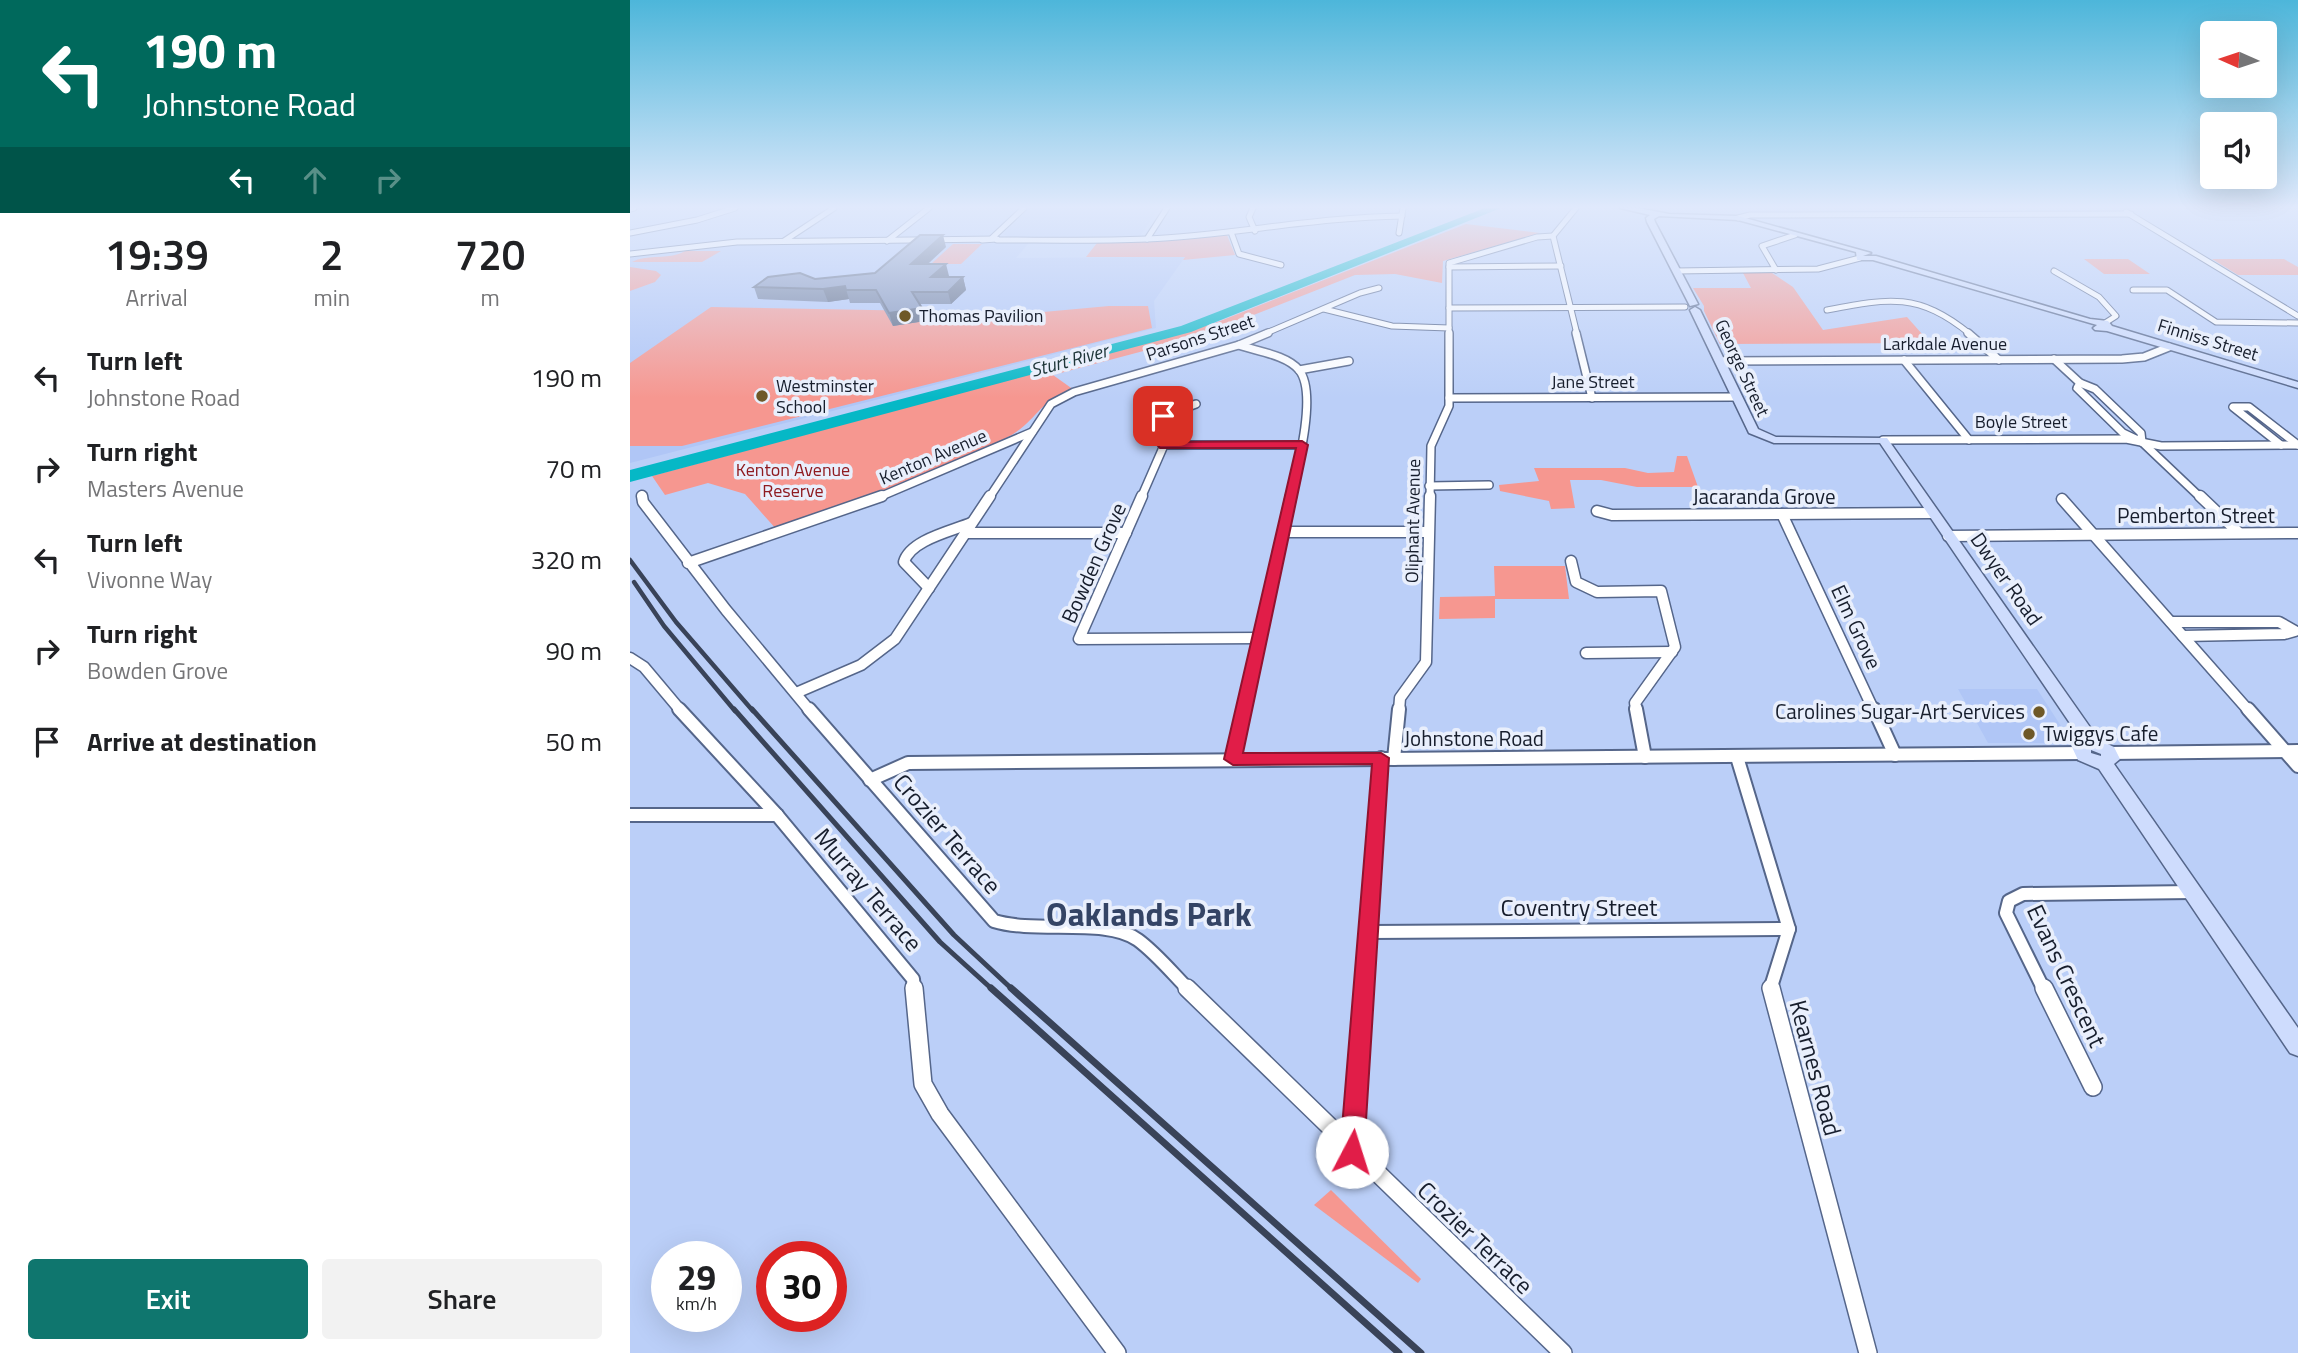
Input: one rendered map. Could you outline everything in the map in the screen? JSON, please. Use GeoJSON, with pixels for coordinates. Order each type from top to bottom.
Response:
{"type":"FeatureCollection","features":[{"type":"Feature","properties":{"kind":"street","name":"Oliphant Avenue"},"geometry":{"type":"LineString","coordinates":[[1352,1152],[1387,759],[1400,698],[1426,662],[1431,446],[1450,406],[1449,271]]}},
{"type":"Feature","properties":{"kind":"street"},"geometry":{"type":"LineString","coordinates":[[1562,271],[1592,398]]}},
{"type":"Feature","properties":{"kind":"street","name":"George Street"},"geometry":{"type":"LineString","coordinates":[[1676,271],[1753,431],[1761,437]]}},
{"type":"Feature","properties":{"kind":"street","name":"Finniss Street"},"geometry":{"type":"LineString","coordinates":[[1917,271],[2089,322],[2094,327],[2106,325],[2298,386]]}},
{"type":"Feature","properties":{"kind":"street"},"geometry":{"type":"LineString","coordinates":[[2054,271],[2083,286],[2111,307],[2116,316],[2106,325]]}},
{"type":"Feature","properties":{"kind":"street"},"geometry":{"type":"LineString","coordinates":[[2225,271],[2298,316]]}},
{"type":"Feature","properties":{"kind":"street","name":"Parsons Street"},"geometry":{"type":"LineString","coordinates":[[796,693],[861,664],[887,647],[1051,404],[1062,397],[1239,345],[1379,288]]}},
{"type":"Feature","properties":{"kind":"street"},"geometry":{"type":"LineString","coordinates":[[2133,290],[2167,290],[2216,322],[2298,323]]}},
{"type":"Feature","properties":{"kind":"street"},"geometry":{"type":"LineString","coordinates":[[1827,310],[1892,299],[1914,301],[1974,338],[1999,360]]}},
{"type":"Feature","properties":{"kind":"street"},"geometry":{"type":"LineString","coordinates":[[1449,308],[1691,307]]}},
{"type":"Feature","properties":{"kind":"street"},"geometry":{"type":"LineString","coordinates":[[1324,309],[1392,326],[1449,328]]}},
{"type":"Feature","properties":{"kind":"street"},"geometry":{"type":"LineString","coordinates":[[1239,345],[1279,358],[1299,369],[1349,361]]}},
{"type":"Feature","properties":{"kind":"street","name":"Larkdale Avenue"},"geometry":{"type":"LineString","coordinates":[[1720,361],[2144,357],[2169,347]]}},
{"type":"Feature","properties":{"kind":"street"},"geometry":{"type":"LineString","coordinates":[[2054,359],[2080,383],[2095,389],[2141,433],[2142,442]]}},
{"type":"Feature","properties":{"kind":"street"},"geometry":{"type":"LineString","coordinates":[[1905,360],[1969,440]]}},
{"type":"Feature","properties":{"kind":"street"},"geometry":{"type":"LineString","coordinates":[[1233,759],[1302,445],[1307,391],[1299,369]]}},
{"type":"Feature","properties":{"kind":"street"},"geometry":{"type":"LineString","coordinates":[[2080,383],[2077,388],[2123,433],[2142,442],[2239,533]]}},
{"type":"Feature","properties":{"kind":"street","name":"Jane Street"},"geometry":{"type":"LineString","coordinates":[[1449,398],[1737,397]]}},
{"type":"Feature","properties":{"kind":"street"},"geometry":{"type":"LineString","coordinates":[[1196,404],[1154,422],[1151,433],[1165,445],[1302,445]]}},
{"type":"Feature","properties":{"kind":"street","name":"Boyle Street"},"geometry":{"type":"LineString","coordinates":[[2281,445],[2233,407],[2249,407],[2298,445]]}},
{"type":"Feature","properties":{"kind":"street","name":"Kenton Avenue"},"geometry":{"type":"LineString","coordinates":[[688,563],[872,500],[1032,432]]}},
{"type":"Feature","properties":{"kind":"street","name":"Boyle Street"},"geometry":{"type":"LineString","coordinates":[[1761,437],[1774,440],[2126,439],[2161,446],[2298,445]]}},
{"type":"Feature","properties":{"kind":"street","name":"Dwyer Road"},"geometry":{"type":"LineString","coordinates":[[1883,440],[2087,748]]}},
{"type":"Feature","properties":{"kind":"street","name":"Bowden Grove"},"geometry":{"type":"LineString","coordinates":[[1165,445],[1079,639],[1261,638]]}},
{"type":"Feature","properties":{"kind":"street"},"geometry":{"type":"LineString","coordinates":[[987,452],[1014,458]]}},
{"type":"Feature","properties":{"kind":"street"},"geometry":{"type":"LineString","coordinates":[[1429,486],[1489,485]]}},
{"type":"Feature","properties":{"kind":"street","name":"Crozier Terrace"},"geometry":{"type":"LineString","coordinates":[[642,495],[643,502],[688,563],[870,780],[994,920],[1017,928],[1110,928],[1137,939],[1352,1152],[1563,1353]]}},
{"type":"Feature","properties":{"kind":"street","name":"Pemberton Street"},"geometry":{"type":"LineString","coordinates":[[2062,499],[2094,535]]}},
{"type":"Feature","properties":{"kind":"street","name":"Jacaranda Grove"},"geometry":{"type":"LineString","coordinates":[[1597,511],[1612,515],[1932,513]]}},
{"type":"Feature","properties":{"kind":"street","name":"Elm Grove"},"geometry":{"type":"LineString","coordinates":[[1782,514],[1895,755]]}},
{"type":"Feature","properties":{"kind":"street"},"geometry":{"type":"LineString","coordinates":[[929,588],[905,562],[906,555],[915,547],[972,522]]}},
{"type":"Feature","properties":{"kind":"street"},"geometry":{"type":"LineString","coordinates":[[1283,532],[1428,531]]}},
{"type":"Feature","properties":{"kind":"street"},"geometry":{"type":"LineString","coordinates":[[965,534],[1126,533]]}},
{"type":"Feature","properties":{"kind":"street","name":"Pemberton Street"},"geometry":{"type":"LineString","coordinates":[[1948,536],[2298,533]]}},
{"type":"Feature","properties":{"kind":"street"},"geometry":{"type":"LineString","coordinates":[[2094,535],[2298,766]]}},
{"type":"Feature","properties":{"kind":"street"},"geometry":{"type":"LineString","coordinates":[[1571,561],[1574,579],[1579,587],[1593,592],[1665,590],[1675,647],[1635,704],[1645,757]]}},
{"type":"Feature","properties":{"kind":"street"},"geometry":{"type":"LineString","coordinates":[[2171,622],[2279,622],[2295,631],[2284,634],[2183,636]]}},
{"type":"Feature","properties":{"kind":"street"},"geometry":{"type":"LineString","coordinates":[[1586,653],[1672,652]]}},
{"type":"Feature","properties":{"kind":"street","name":"Murray Terrace"},"geometry":{"type":"LineString","coordinates":[[633,659],[777,815],[913,979],[923,1084],[940,1114],[1117,1353]]}},
{"type":"Feature","properties":{"kind":"street"},"geometry":{"type":"LineString","coordinates":[[2087,748],[2089,759],[2298,751]]}},
{"type":"Feature","properties":{"kind":"street","name":"Johnstone Road"},"geometry":{"type":"LineString","coordinates":[[870,780],[908,763],[1895,755],[2087,748]]}},
{"type":"Feature","properties":{"kind":"street"},"geometry":{"type":"LineString","coordinates":[[1737,757],[1789,929]]}},
{"type":"Feature","properties":{"kind":"street"},"geometry":{"type":"LineString","coordinates":[[2107,758],[2193,892],[2298,1046]]}},
{"type":"Feature","properties":{"kind":"street"},"geometry":{"type":"LineString","coordinates":[[630,815],[777,815]]}},
{"type":"Feature","properties":{"kind":"street","name":"Evans Crescent"},"geometry":{"type":"LineString","coordinates":[[2093,1087],[2006,914],[2009,901],[2023,894],[2193,892]]}},
{"type":"Feature","properties":{"kind":"street","name":"Coventry Street"},"geometry":{"type":"LineString","coordinates":[[1370,932],[1789,929]]}},
{"type":"Feature","properties":{"kind":"street","name":"Kearnes Road"},"geometry":{"type":"LineString","coordinates":[[1789,929],[1770,991],[1868,1353]]}},
{"type":"Feature","properties":{"kind":"shaded area","name":"Westminster School"},"geometry":{"type":"Polygon","coordinates":[[[630,271],[1175,271],[1154,301],[1156,328],[630,463],[630,271]]]}},
{"type":"Feature","properties":{"kind":"shaded area"},"geometry":{"type":"Polygon","coordinates":[[[1958,689],[2037,689],[2072,743],[1988,743],[1958,689]]]}},
{"type":"Feature","properties":{"kind":"green space"},"geometry":{"type":"Polygon","coordinates":[[[630,271],[656,271],[661,275],[655,282],[630,291],[630,271]]]}},
{"type":"Feature","properties":{"kind":"green space","name":"Kenton Avenue Reserve"},"geometry":{"type":"Polygon","coordinates":[[[1346,271],[1443,271],[1442,283],[1395,274],[1355,275],[1200,336],[1053,375],[1074,390],[1052,400],[1017,432],[893,488],[777,530],[745,494],[708,483],[665,495],[652,476],[1215,323],[1346,271]]]}},
{"type":"Feature","properties":{"kind":"green space"},"geometry":{"type":"Polygon","coordinates":[[[2100,271],[2146,271],[2150,274],[2104,274],[2100,271]]]}},
{"type":"Feature","properties":{"kind":"green space"},"geometry":{"type":"Polygon","coordinates":[[[2232,271],[2298,271],[2298,275],[2238,275],[2232,271]]]}},
{"type":"Feature","properties":{"kind":"green space"},"geometry":{"type":"Polygon","coordinates":[[[1743,273],[1772,273],[1793,287],[1823,330],[1907,317],[1930,343],[1720,344],[1693,288],[1751,288],[1743,273]]]}},
{"type":"Feature","properties":{"kind":"green space"},"geometry":{"type":"Polygon","coordinates":[[[1109,306],[1148,306],[1152,328],[682,446],[630,446],[630,363],[711,307],[926,311],[920,316],[977,318],[1109,306]]]}},
{"type":"Feature","properties":{"kind":"green space"},"geometry":{"type":"Polygon","coordinates":[[[1677,456],[1687,456],[1698,487],[1637,487],[1601,480],[1570,480],[1575,508],[1551,509],[1549,501],[1500,491],[1499,485],[1539,481],[1534,468],[1625,468],[1648,473],[1674,472],[1677,456]]]}},
{"type":"Feature","properties":{"kind":"green space"},"geometry":{"type":"Polygon","coordinates":[[[1494,566],[1565,566],[1569,599],[1495,599],[1495,618],[1439,619],[1440,597],[1495,596],[1494,566]]]}},
{"type":"Feature","properties":{"kind":"green space"},"geometry":{"type":"Polygon","coordinates":[[[1331,1190],[1421,1279],[1418,1283],[1314,1205],[1331,1190]]]}},
{"type":"Feature","properties":{"kind":"building"},"geometry":{"type":"Polygon","coordinates":[[[938,271],[931,277],[963,277],[948,292],[912,292],[922,308],[889,313],[876,290],[846,290],[845,286],[823,289],[754,287],[768,277],[800,273],[815,279],[875,273],[938,271]]]}},
{"type":"Feature","properties":{"kind":"waterway","name":"Sturt River"},"geometry":{"type":"LineString","coordinates":[[630,476],[1186,329],[1334,271]]}},
{"type":"Feature","properties":{"kind":"railway"},"geometry":{"type":"LineString","coordinates":[[630,560],[676,622],[753,711]]}},
{"type":"Feature","properties":{"kind":"railway"},"geometry":{"type":"LineString","coordinates":[[634,582],[664,626],[735,711]]}},
{"type":"Feature","properties":{"kind":"railway"},"geometry":{"type":"LineString","coordinates":[[734,709],[940,942],[993,990]]}},
{"type":"Feature","properties":{"kind":"railway"},"geometry":{"type":"LineString","coordinates":[[752,709],[954,935],[1013,990]]}},
{"type":"Feature","properties":{"kind":"railway"},"geometry":{"type":"LineString","coordinates":[[991,988],[1399,1353]]}},
{"type":"Feature","properties":{"kind":"railway"},"geometry":{"type":"LineString","coordinates":[[1011,988],[1421,1353]]}},
{"type":"Feature","properties":{"kind":"place","name":"Thomas Pavilion"},"geometry":{"type":"Point","coordinates":[905,316]}},
{"type":"Feature","properties":{"kind":"place","name":"Westminster School"},"geometry":{"type":"Point","coordinates":[762,396]}},
{"type":"Feature","properties":{"kind":"place","name":"Carolines Sugar-Art Services"},"geometry":{"type":"Point","coordinates":[2039,712]}},
{"type":"Feature","properties":{"kind":"place","name":"Twiggys Cafe"},"geometry":{"type":"Point","coordinates":[2029,734]}},
{"type":"Feature","properties":{"kind":"district","name":"Oaklands Park"},"geometry":{"type":"Point","coordinates":[1149,914]}},
{"type":"Feature","properties":{"kind":"route"},"geometry":{"type":"LineString","coordinates":[[1163,416],[1154,422],[1150,431],[1165,445],[1302,445],[1233,759],[1381,758],[1352,1152]]}}]}
